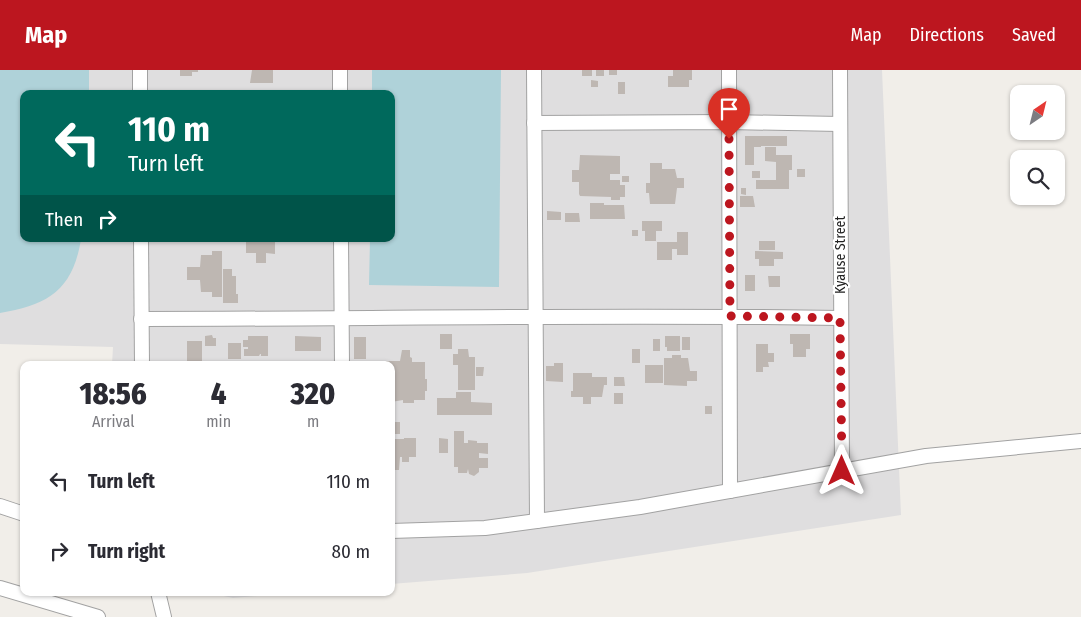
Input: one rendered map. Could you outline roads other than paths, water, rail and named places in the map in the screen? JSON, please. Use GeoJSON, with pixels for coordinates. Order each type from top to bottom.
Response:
{"type":"FeatureCollection","features":[{"type":"Feature","properties":{"kind":"street"},"geometry":{"type":"LineString","coordinates":[[140,70],[140,90]]}},
{"type":"Feature","properties":{"kind":"street"},"geometry":{"type":"LineString","coordinates":[[340,70],[340,90]]}},
{"type":"Feature","properties":{"kind":"street"},"geometry":{"type":"LineString","coordinates":[[534,70],[537,521]]}},
{"type":"Feature","properties":{"kind":"street"},"geometry":{"type":"LineString","coordinates":[[728,70],[730,491]]}},
{"type":"Feature","properties":{"kind":"street","name":"Kyause Street"},"geometry":{"type":"LineString","coordinates":[[840,70],[842,471]]}},
{"type":"Feature","properties":{"kind":"street"},"geometry":{"type":"LineString","coordinates":[[534,123],[729,122],[840,124]]}},
{"type":"Feature","properties":{"kind":"street"},"geometry":{"type":"LineString","coordinates":[[141,242],[142,361]]}},
{"type":"Feature","properties":{"kind":"street"},"geometry":{"type":"LineString","coordinates":[[341,242],[342,361]]}},
{"type":"Feature","properties":{"kind":"street"},"geometry":{"type":"LineString","coordinates":[[141,319],[730,316],[840,318]]}},
{"type":"Feature","properties":{"kind":"street"},"geometry":{"type":"LineString","coordinates":[[395,531],[485,528],[640,507],[926,456],[1081,441]]}},
{"type":"Feature","properties":{"kind":"street"},"geometry":{"type":"LineString","coordinates":[[0,506],[20,513]]}},
{"type":"Feature","properties":{"kind":"street"},"geometry":{"type":"LineString","coordinates":[[0,588],[20,594]]}},
{"type":"Feature","properties":{"kind":"street"},"geometry":{"type":"LineString","coordinates":[[27,596],[98,617]]}},
{"type":"Feature","properties":{"kind":"street"},"geometry":{"type":"LineString","coordinates":[[159,596],[164,617]]}},
{"type":"Feature","properties":{"kind":"water"},"geometry":{"type":"Polygon","coordinates":[[[0,70],[89,70],[89,90],[20,90],[20,242],[80,242],[72,271],[65,283],[56,292],[45,300],[32,305],[0,313],[0,70]]]}},
{"type":"Feature","properties":{"kind":"water"},"geometry":{"type":"Polygon","coordinates":[[[372,70],[501,70],[499,287],[369,285],[370,242],[395,242],[395,90],[372,90],[372,70]]]}}]}
